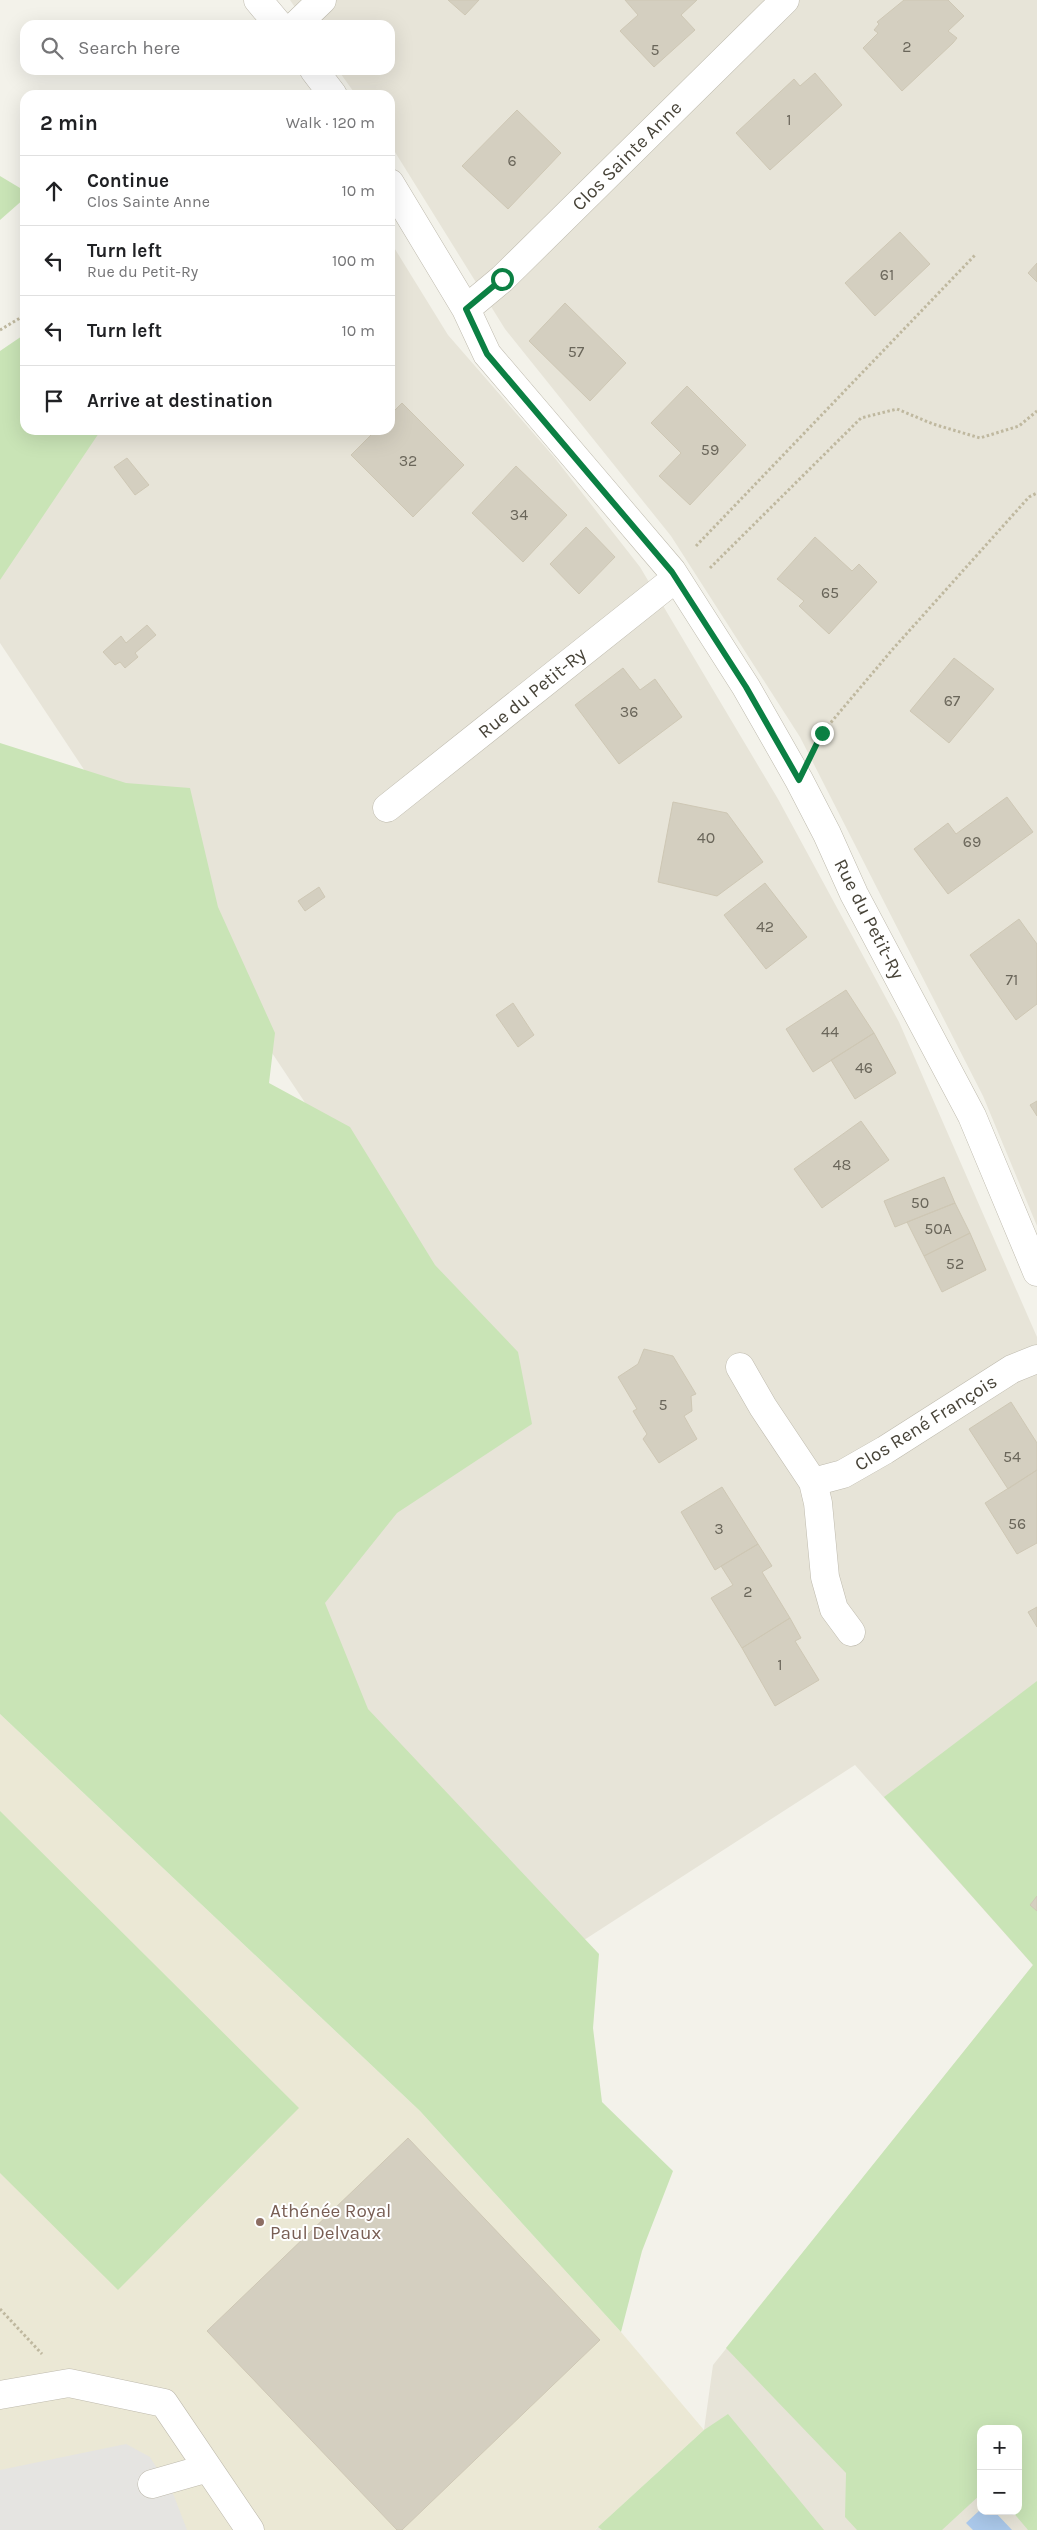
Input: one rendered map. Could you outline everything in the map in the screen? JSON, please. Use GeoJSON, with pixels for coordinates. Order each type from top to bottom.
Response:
{"type":"FeatureCollection","features":[{"type":"Feature","properties":{"kind":"street"},"geometry":{"type":"LineString","coordinates":[[258,0],[275,20]]}},
{"type":"Feature","properties":{"kind":"street"},"geometry":{"type":"LineString","coordinates":[[301,20],[322,0]]}},
{"type":"Feature","properties":{"kind":"street","name":"Clos Sainte Anne"},"geometry":{"type":"LineString","coordinates":[[466,309],[502,279],[785,0]]}},
{"type":"Feature","properties":{"kind":"street"},"geometry":{"type":"LineString","coordinates":[[318,75],[330,90]]}},
{"type":"Feature","properties":{"kind":"street","name":"Rue du Petit-Ry"},"geometry":{"type":"LineString","coordinates":[[395,191],[466,309],[487,354],[674,575],[746,687],[799,780],[854,894],[972,1116],[1037,1272]]}},
{"type":"Feature","properties":{"kind":"street","name":"Rue du Petit-Ry"},"geometry":{"type":"LineString","coordinates":[[387,808],[674,575]]}},
{"type":"Feature","properties":{"kind":"street","name":"Clos René François"},"geometry":{"type":"LineString","coordinates":[[813,1482],[843,1474],[885,1450],[1012,1369],[1037,1359]]}},
{"type":"Feature","properties":{"kind":"street"},"geometry":{"type":"LineString","coordinates":[[740,1367],[813,1482],[818,1503],[828,1585],[834,1609],[851,1632]]}},
{"type":"Feature","properties":{"kind":"street"},"geometry":{"type":"LineString","coordinates":[[0,2395],[69,2383],[164,2403],[250,2530]]}},
{"type":"Feature","properties":{"kind":"street"},"geometry":{"type":"LineString","coordinates":[[152,2484],[208,2468]]}},
{"type":"Feature","properties":{"kind":"path"},"geometry":{"type":"LineString","coordinates":[[674,575],[976,254]]}},
{"type":"Feature","properties":{"kind":"path"},"geometry":{"type":"LineString","coordinates":[[0,330],[20,318]]}},
{"type":"Feature","properties":{"kind":"path"},"geometry":{"type":"LineString","coordinates":[[738,541],[861,418],[897,409],[933,424],[980,438],[1019,426],[1037,411]]}},
{"type":"Feature","properties":{"kind":"path"},"geometry":{"type":"LineString","coordinates":[[799,780],[822,733],[892,650],[1029,497],[1037,493]]}},
{"type":"Feature","properties":{"kind":"path"},"geometry":{"type":"LineString","coordinates":[[0,2309],[69,2383]]}},
{"type":"Feature","properties":{"kind":"shaded area"},"geometry":{"type":"Polygon","coordinates":[[[290,0],[1037,0],[1037,1226],[983,1096],[800,737],[671,536],[505,329],[395,152],[395,90],[352,90],[342,75],[395,75],[395,20],[304,20],[290,0]]]}},
{"type":"Feature","properties":{"kind":"shaded area"},"geometry":{"type":"Polygon","coordinates":[[[395,249],[448,335],[554,457],[640,567],[778,799],[899,1022],[1037,1337],[1037,2530],[595,2530],[704,2430],[713,2365],[1033,1965],[855,1765],[519,1982],[246,1563],[499,1395],[0,643],[0,399],[20,424],[20,435],[395,435],[395,249]]]}},
{"type":"Feature","properties":{"kind":"shaded area","name":"Athénée Royal Paul Delvaux"},"geometry":{"type":"Polygon","coordinates":[[[0,1714],[420,2111],[621,2332],[704,2430],[595,2530],[0,2530],[0,1714]]]}},
{"type":"Feature","properties":{"kind":"shaded area"},"geometry":{"type":"Polygon","coordinates":[[[126,2444],[150,2457],[174,2496],[187,2530],[0,2530],[0,2470],[126,2444]]]}},
{"type":"Feature","properties":{"kind":"green space"},"geometry":{"type":"Polygon","coordinates":[[[0,176],[20,188],[20,202],[0,220],[0,176]]]}},
{"type":"Feature","properties":{"kind":"green space"},"geometry":{"type":"Polygon","coordinates":[[[20,337],[20,435],[98,435],[0,580],[0,351],[20,337]]]}},
{"type":"Feature","properties":{"kind":"green space"},"geometry":{"type":"Polygon","coordinates":[[[0,743],[126,783],[190,788],[218,907],[275,1033],[269,1083],[350,1127],[435,1265],[518,1352],[532,1424],[397,1513],[325,1603],[368,1709],[599,1954],[593,2028],[602,2102],[673,2171],[642,2251],[621,2332],[420,2111],[0,1714],[0,743]]]}},
{"type":"Feature","properties":{"kind":"green space"},"geometry":{"type":"Polygon","coordinates":[[[1037,1681],[1037,2530],[1028,2530],[1015,2515],[1022,2515],[1022,2425],[977,2425],[977,2498],[942,2530],[857,2530],[845,2517],[846,2473],[726,2348],[1033,1965],[884,1797],[1037,1681]]]}},
{"type":"Feature","properties":{"kind":"green space"},"geometry":{"type":"Polygon","coordinates":[[[0,1811],[299,2108],[118,2290],[0,2173],[0,1811]]]}},
{"type":"Feature","properties":{"kind":"green space"},"geometry":{"type":"Polygon","coordinates":[[[728,2414],[824,2530],[602,2530],[598,2527],[704,2430],[728,2414]]]}},
{"type":"Feature","properties":{"kind":"water"},"geometry":{"type":"Polygon","coordinates":[[[977,2513],[977,2515],[998,2515],[1012,2530],[973,2530],[966,2523],[977,2513]]]}},
{"type":"Feature","properties":{"kind":"building"},"geometry":{"type":"Polygon","coordinates":[[[448,0],[479,0],[465,15],[448,0]]]}},
{"type":"Feature","properties":{"kind":"building"},"geometry":{"type":"Polygon","coordinates":[[[625,0],[697,0],[681,15],[695,30],[654,67],[620,31],[638,15],[625,0]]]}},
{"type":"Feature","properties":{"kind":"building"},"geometry":{"type":"Polygon","coordinates":[[[904,0],[948,0],[964,16],[948,31],[957,38],[953,43],[902,91],[863,48],[878,33],[874,30],[879,24],[877,22],[904,0]]]}},
{"type":"Feature","properties":{"kind":"building"},"geometry":{"type":"Polygon","coordinates":[[[815,73],[842,105],[770,170],[736,133],[794,79],[800,86],[815,73]]]}},
{"type":"Feature","properties":{"kind":"building"},"geometry":{"type":"Polygon","coordinates":[[[517,110],[561,153],[508,209],[462,166],[517,110]]]}},
{"type":"Feature","properties":{"kind":"building"},"geometry":{"type":"Polygon","coordinates":[[[900,232],[930,264],[875,316],[845,283],[900,232]]]}},
{"type":"Feature","properties":{"kind":"building"},"geometry":{"type":"Polygon","coordinates":[[[1037,263],[1037,282],[1028,273],[1037,263]]]}},
{"type":"Feature","properties":{"kind":"building"},"geometry":{"type":"Polygon","coordinates":[[[565,303],[626,363],[590,401],[529,341],[565,303]]]}},
{"type":"Feature","properties":{"kind":"building"},"geometry":{"type":"Polygon","coordinates":[[[687,386],[746,445],[690,505],[659,476],[681,453],[651,423],[687,386]]]}},
{"type":"Feature","properties":{"kind":"building"},"geometry":{"type":"Polygon","coordinates":[[[402,403],[464,465],[413,517],[351,455],[371,435],[395,435],[395,410],[402,403]]]}},
{"type":"Feature","properties":{"kind":"building"},"geometry":{"type":"Polygon","coordinates":[[[127,458],[149,485],[135,495],[114,467],[127,458]]]}},
{"type":"Feature","properties":{"kind":"building"},"geometry":{"type":"Polygon","coordinates":[[[516,466],[567,515],[523,562],[472,513],[516,466]]]}},
{"type":"Feature","properties":{"kind":"building"},"geometry":{"type":"Polygon","coordinates":[[[586,527],[615,557],[579,594],[550,564],[586,527]]]}},
{"type":"Feature","properties":{"kind":"building"},"geometry":{"type":"Polygon","coordinates":[[[815,537],[852,571],[859,564],[877,582],[829,634],[799,606],[804,601],[777,579],[815,537]]]}},
{"type":"Feature","properties":{"kind":"building"},"geometry":{"type":"Polygon","coordinates":[[[147,625],[156,635],[135,653],[138,657],[125,668],[120,662],[115,665],[103,652],[121,636],[126,643],[147,625]]]}},
{"type":"Feature","properties":{"kind":"building"},"geometry":{"type":"Polygon","coordinates":[[[954,658],[994,689],[949,743],[910,711],[954,658]]]}},
{"type":"Feature","properties":{"kind":"building"},"geometry":{"type":"Polygon","coordinates":[[[623,668],[640,690],[655,679],[682,717],[619,764],[575,705],[623,668]]]}},
{"type":"Feature","properties":{"kind":"building"},"geometry":{"type":"Polygon","coordinates":[[[1007,797],[1033,832],[948,894],[914,849],[948,823],[956,834],[1007,797]]]}},
{"type":"Feature","properties":{"kind":"building"},"geometry":{"type":"Polygon","coordinates":[[[673,802],[727,813],[763,862],[717,896],[658,882],[673,802]]]}},
{"type":"Feature","properties":{"kind":"building"},"geometry":{"type":"Polygon","coordinates":[[[765,883],[807,937],[766,969],[724,915],[765,883]]]}},
{"type":"Feature","properties":{"kind":"building"},"geometry":{"type":"Polygon","coordinates":[[[319,887],[325,897],[305,911],[298,901],[319,887]]]}},
{"type":"Feature","properties":{"kind":"building"},"geometry":{"type":"Polygon","coordinates":[[[1019,919],[1037,944],[1037,1004],[1016,1020],[970,955],[1019,919]]]}},
{"type":"Feature","properties":{"kind":"building"},"geometry":{"type":"Polygon","coordinates":[[[846,990],[874,1033],[813,1072],[786,1029],[846,990]]]}},
{"type":"Feature","properties":{"kind":"building"},"geometry":{"type":"Polygon","coordinates":[[[513,1003],[534,1035],[518,1047],[496,1015],[513,1003]]]}},
{"type":"Feature","properties":{"kind":"building"},"geometry":{"type":"Polygon","coordinates":[[[874,1033],[896,1073],[855,1099],[831,1060],[874,1033]]]}},
{"type":"Feature","properties":{"kind":"building"},"geometry":{"type":"Polygon","coordinates":[[[1037,1101],[1037,1116],[1030,1105],[1037,1101]]]}},
{"type":"Feature","properties":{"kind":"building"},"geometry":{"type":"Polygon","coordinates":[[[861,1121],[889,1160],[822,1208],[794,1169],[861,1121]]]}},
{"type":"Feature","properties":{"kind":"building"},"geometry":{"type":"Polygon","coordinates":[[[944,1177],[955,1203],[895,1227],[884,1201],[944,1177]]]}},
{"type":"Feature","properties":{"kind":"building"},"geometry":{"type":"Polygon","coordinates":[[[955,1203],[970,1233],[924,1256],[907,1222],[955,1203]]]}},
{"type":"Feature","properties":{"kind":"building"},"geometry":{"type":"Polygon","coordinates":[[[970,1233],[986,1270],[942,1292],[924,1256],[970,1233]]]}},
{"type":"Feature","properties":{"kind":"building"},"geometry":{"type":"Polygon","coordinates":[[[644,1349],[673,1356],[696,1394],[691,1396],[692,1411],[684,1416],[697,1439],[659,1463],[643,1439],[647,1434],[633,1411],[637,1409],[618,1377],[638,1364],[644,1349]]]}},
{"type":"Feature","properties":{"kind":"building"},"geometry":{"type":"Polygon","coordinates":[[[1011,1402],[1037,1443],[1037,1470],[1008,1489],[969,1429],[1011,1402]]]}},
{"type":"Feature","properties":{"kind":"building"},"geometry":{"type":"Polygon","coordinates":[[[1037,1470],[1037,1543],[1017,1554],[985,1503],[1037,1470]]]}},
{"type":"Feature","properties":{"kind":"building"},"geometry":{"type":"Polygon","coordinates":[[[722,1487],[758,1544],[715,1570],[681,1512],[722,1487]]]}},
{"type":"Feature","properties":{"kind":"building"},"geometry":{"type":"Polygon","coordinates":[[[758,1544],[772,1566],[762,1572],[790,1618],[742,1648],[711,1598],[733,1585],[721,1566],[758,1544]]]}},
{"type":"Feature","properties":{"kind":"building"},"geometry":{"type":"Polygon","coordinates":[[[1037,1607],[1037,1627],[1028,1612],[1037,1607]]]}},
{"type":"Feature","properties":{"kind":"building"},"geometry":{"type":"Polygon","coordinates":[[[790,1618],[801,1638],[795,1641],[819,1680],[775,1706],[742,1648],[790,1618]]]}},
{"type":"Feature","properties":{"kind":"building"},"geometry":{"type":"Polygon","coordinates":[[[1037,1896],[1037,1911],[1030,1905],[1037,1896]]]}},
{"type":"Feature","properties":{"kind":"building"},"geometry":{"type":"Polygon","coordinates":[[[408,2138],[600,2340],[402,2530],[397,2530],[207,2331],[408,2138]]]}},
{"type":"Feature","properties":{"kind":"place","name":"Athénée Royal Paul Delvaux"},"geometry":{"type":"Point","coordinates":[260,2222]}},
{"type":"Feature","properties":{"kind":"route"},"geometry":{"type":"LineString","coordinates":[[502,279],[466,309],[487,354],[672,572],[746,687],[799,780],[822,733]]}}]}
